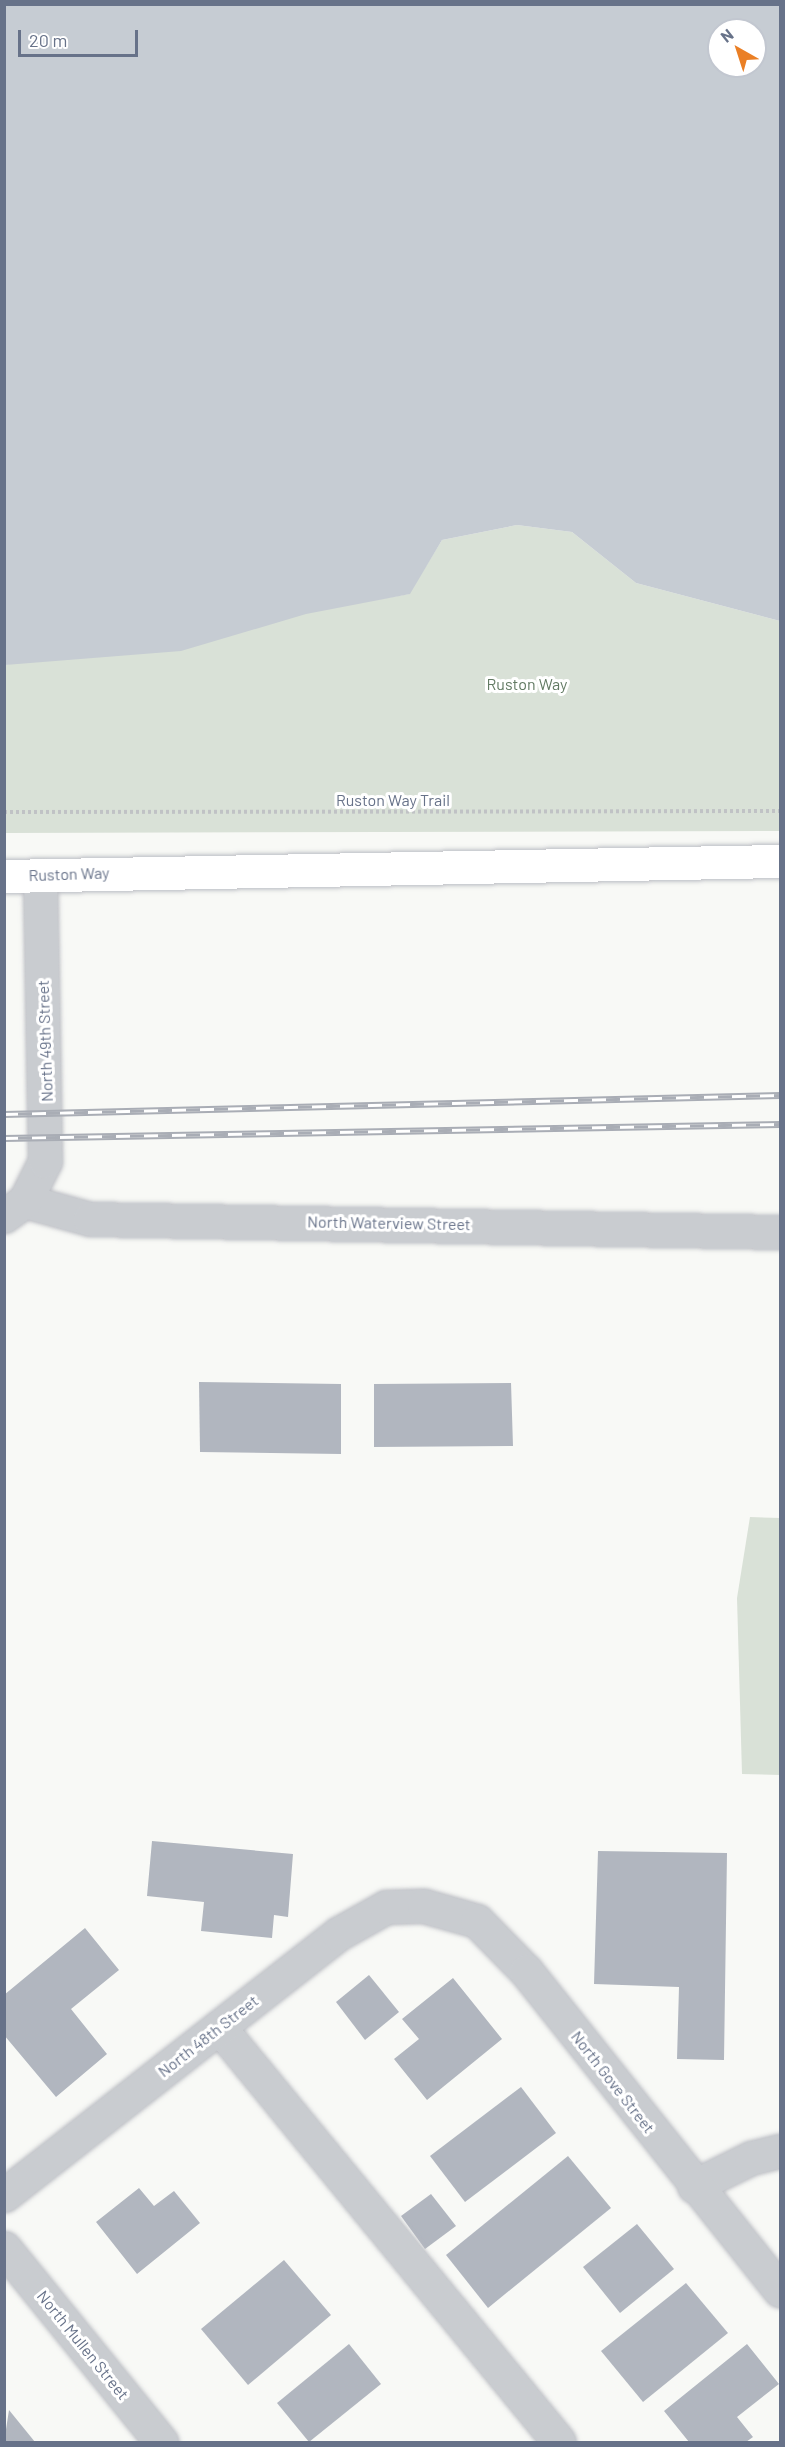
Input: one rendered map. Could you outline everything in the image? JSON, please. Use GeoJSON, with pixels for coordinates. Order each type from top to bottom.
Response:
{"type":"FeatureCollection","features":[{"type":"Feature","properties":{"kind":"main road","name":"Ruston Way"},"geometry":{"type":"LineString","coordinates":[[4,876],[780,861]]}},
{"type":"Feature","properties":{"kind":"street","name":"North 49th Street"},"geometry":{"type":"LineString","coordinates":[[15,1209],[45,1161],[40,875]]}},
{"type":"Feature","properties":{"kind":"street","name":"North Waterview Street"},"geometry":{"type":"LineString","coordinates":[[15,1209],[90,1220],[780,1232]]}},
{"type":"Feature","properties":{"kind":"street","name":"North 48th Street"},"geometry":{"type":"LineString","coordinates":[[4,2195],[358,1920],[386,1907],[424,1906]]}},
{"type":"Feature","properties":{"kind":"street","name":"North Gove Street"},"geometry":{"type":"LineString","coordinates":[[424,1906],[477,1921],[498,1941],[780,2290]]}},
{"type":"Feature","properties":{"kind":"street"},"geometry":{"type":"LineString","coordinates":[[219,2027],[559,2442]]}},
{"type":"Feature","properties":{"kind":"street"},"geometry":{"type":"LineString","coordinates":[[694,2186],[751,2158],[780,2151]]}},
{"type":"Feature","properties":{"kind":"street","name":"North Mullen Street"},"geometry":{"type":"LineString","coordinates":[[4,2248],[161,2442]]}},
{"type":"Feature","properties":{"kind":"path","name":"Ruston Way Trail"},"geometry":{"type":"LineString","coordinates":[[4,812],[780,811]]}},
{"type":"Feature","properties":{"kind":"green space","name":"Ruston Way"},"geometry":{"type":"Polygon","coordinates":[[[517,525],[572,532],[636,583],[780,621],[780,831],[5,833],[4,665],[409,594],[442,540],[517,525]]]}},
{"type":"Feature","properties":{"kind":"green space"},"geometry":{"type":"Polygon","coordinates":[[[750,1517],[780,1518],[780,1775],[742,1774],[737,1598],[750,1517]]]}},
{"type":"Feature","properties":{"kind":"shaded area"},"geometry":{"type":"Polygon","coordinates":[[[4,5],[780,5],[780,621],[636,583],[572,532],[517,525],[442,540],[410,594],[306,614],[181,651],[5,665],[4,5]]]}},
{"type":"Feature","properties":{"kind":"building"},"geometry":{"type":"Polygon","coordinates":[[[199,1382],[341,1384],[341,1454],[200,1452],[199,1382]]]}},
{"type":"Feature","properties":{"kind":"building"},"geometry":{"type":"Polygon","coordinates":[[[511,1383],[513,1446],[374,1447],[374,1384],[511,1383]]]}},
{"type":"Feature","properties":{"kind":"building"},"geometry":{"type":"Polygon","coordinates":[[[152,1841],[293,1854],[288,1917],[274,1915],[272,1938],[201,1931],[204,1902],[147,1896],[152,1841]]]}},
{"type":"Feature","properties":{"kind":"building"},"geometry":{"type":"Polygon","coordinates":[[[598,1851],[727,1853],[724,2060],[677,2059],[679,1987],[594,1984],[598,1851]]]}},
{"type":"Feature","properties":{"kind":"building"},"geometry":{"type":"Polygon","coordinates":[[[85,1928],[119,1970],[71,2009],[107,2054],[56,2097],[4,2035],[4,1995],[85,1928]]]}},
{"type":"Feature","properties":{"kind":"building"},"geometry":{"type":"Polygon","coordinates":[[[369,1975],[399,2012],[365,2040],[336,2002],[369,1975]]]}},
{"type":"Feature","properties":{"kind":"building"},"geometry":{"type":"Polygon","coordinates":[[[453,1978],[502,2039],[427,2100],[394,2059],[419,2039],[402,2019],[453,1978]]]}},
{"type":"Feature","properties":{"kind":"building"},"geometry":{"type":"Polygon","coordinates":[[[521,2087],[556,2133],[465,2202],[430,2156],[521,2087]]]}},
{"type":"Feature","properties":{"kind":"building"},"geometry":{"type":"Polygon","coordinates":[[[568,2156],[611,2208],[488,2308],[446,2255],[568,2156]]]}},
{"type":"Feature","properties":{"kind":"building"},"geometry":{"type":"Polygon","coordinates":[[[139,2188],[154,2206],[174,2191],[200,2223],[137,2274],[96,2222],[139,2188]]]}},
{"type":"Feature","properties":{"kind":"building"},"geometry":{"type":"Polygon","coordinates":[[[431,2194],[456,2226],[425,2249],[401,2216],[431,2194]]]}},
{"type":"Feature","properties":{"kind":"building"},"geometry":{"type":"Polygon","coordinates":[[[637,2224],[674,2269],[620,2313],[583,2267],[637,2224]]]}},
{"type":"Feature","properties":{"kind":"building"},"geometry":{"type":"Polygon","coordinates":[[[284,2260],[331,2315],[248,2385],[201,2329],[284,2260]]]}},
{"type":"Feature","properties":{"kind":"building"},"geometry":{"type":"Polygon","coordinates":[[[686,2283],[728,2333],[643,2402],[601,2351],[686,2283]]]}},
{"type":"Feature","properties":{"kind":"building"},"geometry":{"type":"Polygon","coordinates":[[[349,2344],[381,2384],[309,2442],[277,2403],[349,2344]]]}},
{"type":"Feature","properties":{"kind":"building"},"geometry":{"type":"Polygon","coordinates":[[[747,2344],[779,2384],[737,2417],[753,2437],[746,2442],[689,2442],[664,2411],[747,2344]]]}},
{"type":"Feature","properties":{"kind":"building"},"geometry":{"type":"Polygon","coordinates":[[[9,2410],[35,2442],[4,2442],[9,2410]]]}},
{"type":"Feature","properties":{"kind":"railway"},"geometry":{"type":"LineString","coordinates":[[4,1114],[780,1095]]}},
{"type":"Feature","properties":{"kind":"railway"},"geometry":{"type":"LineString","coordinates":[[4,1138],[780,1124]]}}]}
